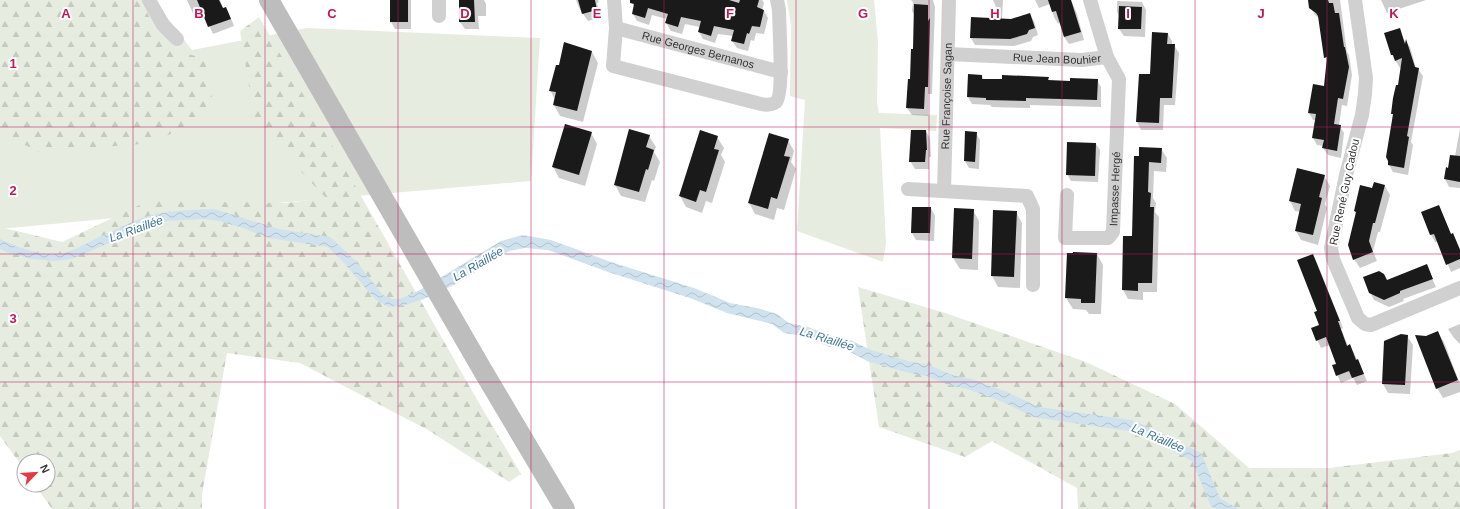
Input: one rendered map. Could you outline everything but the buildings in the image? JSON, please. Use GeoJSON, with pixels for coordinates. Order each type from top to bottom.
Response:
{"type":"FeatureCollection","features":[{"type":"Feature","properties":{"kind":"main road"},"geometry":{"type":"LineString","coordinates":[[269,0],[564,509]]}},
{"type":"Feature","properties":{"kind":"street"},"geometry":{"type":"LineString","coordinates":[[149,0],[162,24],[177,39]]}},
{"type":"Feature","properties":{"kind":"street"},"geometry":{"type":"LineString","coordinates":[[439,0],[439,16]]}},
{"type":"Feature","properties":{"kind":"street"},"geometry":{"type":"LineString","coordinates":[[614,0],[616,28],[613,66],[755,103],[768,105],[776,102],[780,96],[779,10],[776,0]]}},
{"type":"Feature","properties":{"kind":"street","name":"Rue Françoise Sagan"},"geometry":{"type":"LineString","coordinates":[[944,191],[949,0]]}},
{"type":"Feature","properties":{"kind":"street","name":"Rue Jean Bouhier"},"geometry":{"type":"LineString","coordinates":[[948,54],[1082,60],[1107,57],[1090,0]]}},
{"type":"Feature","properties":{"kind":"street","name":"Rue René Guy Cadou"},"geometry":{"type":"LineString","coordinates":[[1355,0],[1366,78],[1365,94],[1362,115],[1346,174],[1331,248],[1333,259],[1358,318],[1365,324],[1372,325],[1460,288]]}},
{"type":"Feature","properties":{"kind":"street","name":"Rue Georges Bernanos"},"geometry":{"type":"LineString","coordinates":[[616,28],[780,72]]}},
{"type":"Feature","properties":{"kind":"street","name":"Impasse Hergé"},"geometry":{"type":"LineString","coordinates":[[1067,195],[1065,238],[1108,238],[1113,232],[1119,79],[1107,57]]}},
{"type":"Feature","properties":{"kind":"street"},"geometry":{"type":"LineString","coordinates":[[908,188],[1027,196],[1034,209],[1033,285]]}},
{"type":"Feature","properties":{"kind":"green space"},"geometry":{"type":"Polygon","coordinates":[[[0,0],[154,0],[192,50],[307,28],[540,38],[531,181],[0,229],[0,0]]]}},
{"type":"Feature","properties":{"kind":"green space"},"geometry":{"type":"Polygon","coordinates":[[[0,0],[141,0],[164,47],[209,60],[213,110],[154,143],[38,152],[0,131],[0,0]]]}},
{"type":"Feature","properties":{"kind":"green space"},"geometry":{"type":"Polygon","coordinates":[[[787,0],[874,0],[878,43],[877,102],[879,113],[937,115],[936,131],[880,128],[886,243],[883,262],[797,231],[805,100],[790,96],[791,26],[787,0]]]}},
{"type":"Feature","properties":{"kind":"green space"},"geometry":{"type":"Polygon","coordinates":[[[259,17],[521,474],[509,482],[428,430],[300,363],[227,353],[202,494],[202,509],[52,509],[41,493],[56,493],[56,453],[16,453],[16,458],[0,436],[0,227],[62,242],[148,201],[286,203],[326,198],[255,123],[240,31],[259,17]]]}},
{"type":"Feature","properties":{"kind":"green space"},"geometry":{"type":"Polygon","coordinates":[[[858,287],[945,313],[1086,362],[1175,404],[1249,468],[1329,468],[1452,453],[1460,450],[1460,509],[1078,509],[1077,488],[992,441],[965,457],[879,427],[858,287]]]}},
{"type":"Feature","properties":{"kind":"water","name":"La Riaillée"},"geometry":{"type":"Polygon","coordinates":[[[214,209],[279,229],[330,237],[355,260],[383,295],[393,299],[400,299],[420,290],[501,241],[523,235],[551,240],[611,262],[694,288],[730,303],[757,308],[777,314],[789,323],[808,327],[832,336],[846,338],[871,350],[908,361],[929,365],[952,375],[971,379],[1007,392],[1039,407],[1132,420],[1201,453],[1220,498],[1238,509],[1217,509],[1211,506],[1192,461],[1148,438],[1129,431],[1033,417],[1003,402],[967,389],[949,385],[926,376],[905,372],[867,361],[843,348],[830,347],[803,336],[784,333],[772,324],[727,313],[690,298],[608,272],[548,250],[525,248],[509,251],[458,283],[424,299],[405,305],[389,307],[376,300],[328,247],[269,238],[219,221],[203,219],[166,221],[71,259],[53,261],[32,259],[0,249],[0,239],[15,246],[40,253],[64,253],[151,215],[178,211],[214,209]]]}}]}
